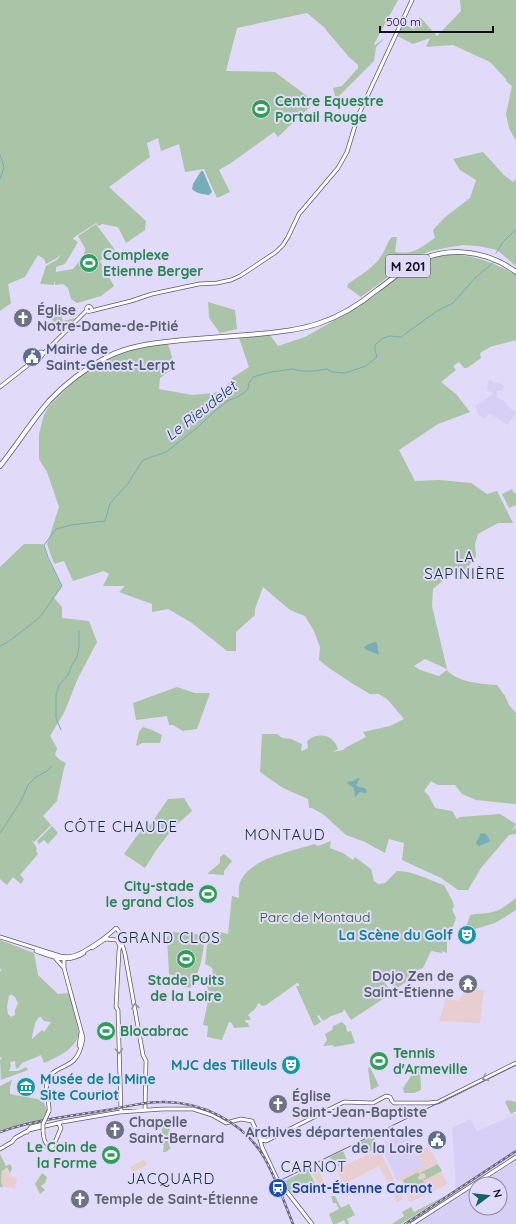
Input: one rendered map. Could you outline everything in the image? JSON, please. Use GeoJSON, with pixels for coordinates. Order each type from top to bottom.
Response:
{"type":"FeatureCollection","features":[{"type":"Feature","properties":{"kind":"highway","name":"M 201"},"geometry":{"type":"LineString","coordinates":[[0,465],[46,403],[66,384],[97,361],[122,349],[156,341],[274,331],[300,328],[311,325],[334,316],[351,307],[404,267],[420,258],[433,254],[457,250],[478,252],[494,257],[516,271]]}},
{"type":"Feature","properties":{"kind":"main road"},"geometry":{"type":"LineString","coordinates":[[0,387],[34,360],[40,352],[42,353],[80,317],[91,310],[131,301],[155,293],[199,284],[224,282],[240,276],[276,252],[288,237],[299,214],[342,162],[347,152],[358,116],[412,0]]}},
{"type":"Feature","properties":{"kind":"main road"},"geometry":{"type":"LineString","coordinates":[[116,929],[119,931],[121,936],[121,942],[133,991],[143,1055],[146,1061],[145,1110]]}},
{"type":"Feature","properties":{"kind":"main road"},"geometry":{"type":"LineString","coordinates":[[0,938],[58,959],[65,960],[80,956],[106,939],[116,929]]}},
{"type":"Feature","properties":{"kind":"main road"},"geometry":{"type":"LineString","coordinates":[[0,938],[60,956],[70,956],[80,953],[116,929]]}},
{"type":"Feature","properties":{"kind":"main road"},"geometry":{"type":"LineString","coordinates":[[106,939],[118,941],[120,946],[117,1009],[122,1112]]}},
{"type":"Feature","properties":{"kind":"main road"},"geometry":{"type":"LineString","coordinates":[[52,956],[64,968]]}},
{"type":"Feature","properties":{"kind":"main road"},"geometry":{"type":"LineString","coordinates":[[60,956],[65,960]]}},
{"type":"Feature","properties":{"kind":"main road"},"geometry":{"type":"LineString","coordinates":[[59,1124],[61,1128],[54,1146],[48,1146],[44,1137],[42,1125],[49,1111],[49,1104],[46,1094],[47,1080],[55,1071],[69,1065],[76,1058],[83,1038],[64,968],[65,960]]}},
{"type":"Feature","properties":{"kind":"main road"},"geometry":{"type":"LineString","coordinates":[[260,1139],[266,1140],[344,1102],[373,1102],[386,1096],[390,1097],[394,1103],[438,1102],[516,1063]]}},
{"type":"Feature","properties":{"kind":"main road"},"geometry":{"type":"LineString","coordinates":[[0,1148],[27,1132],[56,1123],[122,1112],[166,1108],[193,1109],[212,1115],[226,1123],[241,1119],[250,1120],[278,1180],[312,1224]]}},
{"type":"Feature","properties":{"kind":"main road"},"geometry":{"type":"LineString","coordinates":[[13,1140],[31,1132],[66,1122]]}},
{"type":"Feature","properties":{"kind":"main road"},"geometry":{"type":"LineString","coordinates":[[27,1132],[31,1127],[42,1125]]}},
{"type":"Feature","properties":{"kind":"main road"},"geometry":{"type":"LineString","coordinates":[[412,1224],[516,1157]]}},
{"type":"Feature","properties":{"kind":"shaded area"},"geometry":{"type":"Polygon","coordinates":[[[201,171],[203,171],[212,192],[209,195],[198,193],[192,189],[193,184],[201,171]]]}},
{"type":"Feature","properties":{"kind":"shaded area"},"geometry":{"type":"Polygon","coordinates":[[[489,379],[503,385],[503,390],[497,391],[497,397],[507,403],[507,406],[516,412],[508,425],[489,413],[485,418],[478,415],[476,406],[493,393],[487,389],[489,379]]]}},
{"type":"Feature","properties":{"kind":"shaded area"},"geometry":{"type":"Polygon","coordinates":[[[375,642],[377,643],[379,655],[365,649],[364,647],[375,642]]]}},
{"type":"Feature","properties":{"kind":"shaded area"},"geometry":{"type":"Polygon","coordinates":[[[358,778],[360,779],[356,785],[358,787],[365,788],[367,792],[360,792],[355,797],[354,788],[347,782],[358,778]]]}},
{"type":"Feature","properties":{"kind":"shaded area"},"geometry":{"type":"Polygon","coordinates":[[[481,833],[486,834],[490,840],[489,842],[479,846],[476,843],[481,833]]]}},
{"type":"Feature","properties":{"kind":"shaded area"},"geometry":{"type":"Polygon","coordinates":[[[467,989],[484,990],[480,1023],[439,1021],[447,996],[449,996],[448,999],[458,1001],[467,989]]]}},
{"type":"Feature","properties":{"kind":"shaded area"},"geometry":{"type":"Polygon","coordinates":[[[516,1114],[516,1149],[510,1153],[516,1150],[516,1224],[413,1224],[456,1189],[452,1128],[470,1119],[477,1131],[516,1114]]]}},
{"type":"Feature","properties":{"kind":"shaded area"},"geometry":{"type":"Polygon","coordinates":[[[407,1132],[424,1166],[397,1180],[380,1145],[407,1132]]]}},
{"type":"Feature","properties":{"kind":"shaded area"},"geometry":{"type":"Polygon","coordinates":[[[428,1147],[447,1183],[446,1185],[410,1202],[399,1178],[423,1166],[416,1151],[428,1147]]]}},
{"type":"Feature","properties":{"kind":"shaded area"},"geometry":{"type":"Polygon","coordinates":[[[379,1149],[403,1199],[397,1202],[379,1166],[344,1184],[336,1170],[379,1149]]]}},
{"type":"Feature","properties":{"kind":"shaded area"},"geometry":{"type":"Polygon","coordinates":[[[144,1159],[147,1165],[133,1172],[130,1167],[144,1159]]]}},
{"type":"Feature","properties":{"kind":"shaded area"},"geometry":{"type":"Polygon","coordinates":[[[7,1167],[12,1177],[17,1178],[14,1189],[5,1187],[1,1183],[3,1169],[7,1167]]]}},
{"type":"Feature","properties":{"kind":"shaded area"},"geometry":{"type":"Polygon","coordinates":[[[317,1167],[325,1184],[301,1196],[299,1193],[318,1184],[311,1170],[317,1167]]]}},
{"type":"Feature","properties":{"kind":"green space"},"geometry":{"type":"Polygon","coordinates":[[[0,0],[398,0],[374,44],[375,45],[385,38],[376,47],[374,61],[336,99],[333,88],[342,86],[358,68],[358,65],[349,57],[325,28],[307,13],[237,28],[226,71],[275,72],[315,102],[278,137],[274,132],[219,170],[230,192],[217,198],[204,169],[185,172],[179,144],[161,151],[158,138],[147,143],[150,157],[109,187],[146,221],[145,230],[126,243],[118,227],[102,224],[99,226],[96,223],[73,238],[78,242],[65,264],[56,267],[56,272],[73,269],[83,257],[85,251],[85,248],[78,236],[96,224],[115,250],[100,261],[114,286],[101,296],[77,303],[71,299],[68,288],[63,284],[55,285],[55,280],[54,285],[40,284],[46,266],[58,259],[61,254],[46,264],[44,259],[38,255],[25,277],[8,284],[11,303],[0,311],[0,0]]]}},
{"type":"Feature","properties":{"kind":"green space"},"geometry":{"type":"Polygon","coordinates":[[[460,0],[516,0],[516,141],[509,128],[506,114],[512,86],[490,62],[453,45],[426,47],[430,38],[413,44],[397,36],[403,24],[414,29],[420,17],[437,36],[461,11],[460,0]]]}},
{"type":"Feature","properties":{"kind":"green space"},"geometry":{"type":"Polygon","coordinates":[[[483,152],[504,175],[513,182],[516,179],[516,266],[497,250],[463,245],[431,251],[415,257],[361,297],[347,287],[348,284],[380,258],[392,237],[397,237],[395,252],[402,253],[412,252],[421,248],[435,238],[433,230],[444,218],[470,198],[476,180],[460,170],[453,159],[483,152]]]}},
{"type":"Feature","properties":{"kind":"green space"},"geometry":{"type":"Polygon","coordinates":[[[445,254],[473,257],[499,266],[516,275],[516,340],[490,347],[480,353],[481,358],[467,368],[464,368],[459,362],[453,366],[456,370],[441,382],[456,394],[470,412],[438,424],[399,450],[415,481],[440,480],[471,483],[487,494],[497,491],[513,523],[498,523],[478,534],[475,544],[476,557],[466,569],[447,577],[433,589],[432,606],[447,669],[425,659],[414,666],[420,670],[439,676],[447,670],[451,674],[463,680],[497,685],[505,696],[509,705],[516,713],[516,804],[476,800],[462,794],[455,785],[438,785],[431,781],[424,791],[429,796],[435,808],[452,811],[457,819],[460,817],[500,814],[516,824],[512,831],[516,827],[516,834],[509,835],[481,868],[468,890],[458,890],[441,878],[402,860],[404,843],[389,839],[385,853],[365,842],[346,835],[324,815],[312,808],[309,808],[308,799],[283,788],[260,772],[262,734],[277,734],[282,738],[291,739],[302,744],[302,751],[308,748],[307,741],[311,738],[316,736],[325,736],[333,740],[336,744],[338,749],[333,752],[343,750],[366,737],[363,732],[390,726],[404,719],[388,700],[379,694],[370,694],[319,660],[320,647],[314,631],[305,616],[290,610],[263,587],[255,609],[255,615],[236,632],[236,651],[227,651],[192,623],[168,609],[152,612],[152,604],[119,592],[125,586],[103,586],[109,574],[104,571],[73,581],[64,561],[54,564],[47,544],[59,507],[47,472],[39,459],[39,434],[44,415],[49,406],[73,382],[98,364],[125,351],[148,345],[168,344],[175,367],[160,378],[159,389],[192,395],[222,392],[232,378],[249,367],[239,338],[270,335],[278,346],[305,337],[371,298],[417,263],[445,254]]]}},
{"type":"Feature","properties":{"kind":"green space"},"geometry":{"type":"Polygon","coordinates":[[[208,302],[235,310],[237,329],[220,333],[209,318],[208,302]]]}},
{"type":"Feature","properties":{"kind":"green space"},"geometry":{"type":"Polygon","coordinates":[[[60,312],[63,321],[75,318],[61,333],[50,316],[60,312]]]}},
{"type":"Feature","properties":{"kind":"green space"},"geometry":{"type":"Polygon","coordinates":[[[512,489],[514,493],[516,493],[516,505],[509,508],[502,494],[512,489]]]}},
{"type":"Feature","properties":{"kind":"green space"},"geometry":{"type":"Polygon","coordinates":[[[24,544],[43,544],[48,558],[62,586],[54,598],[62,607],[62,618],[89,621],[97,642],[78,678],[64,713],[50,736],[57,748],[55,755],[66,763],[57,801],[43,816],[51,825],[34,842],[31,839],[37,848],[36,851],[38,854],[20,875],[24,879],[21,884],[13,877],[7,885],[0,879],[0,567],[24,544]]]}},
{"type":"Feature","properties":{"kind":"green space"},"geometry":{"type":"Polygon","coordinates":[[[177,687],[195,693],[210,693],[197,729],[183,731],[173,725],[169,725],[167,716],[136,720],[133,703],[177,687]]]}},
{"type":"Feature","properties":{"kind":"green space"},"geometry":{"type":"Polygon","coordinates":[[[143,727],[162,735],[160,743],[142,743],[137,746],[139,732],[143,727]]]}},
{"type":"Feature","properties":{"kind":"green space"},"geometry":{"type":"Polygon","coordinates":[[[184,798],[192,811],[174,827],[145,868],[124,854],[136,837],[148,824],[150,825],[168,799],[184,798]]]}},
{"type":"Feature","properties":{"kind":"green space"},"geometry":{"type":"Polygon","coordinates":[[[52,826],[58,833],[48,844],[44,840],[39,844],[37,841],[52,826]]]}},
{"type":"Feature","properties":{"kind":"green space","name":"Parc de Montaud"},"geometry":{"type":"Polygon","coordinates":[[[331,841],[330,848],[343,853],[353,860],[355,857],[371,869],[374,881],[378,884],[385,883],[397,871],[403,871],[444,885],[453,902],[454,907],[452,909],[456,918],[447,942],[447,953],[442,951],[442,953],[431,951],[423,968],[418,970],[416,975],[396,989],[385,979],[383,980],[392,993],[351,1020],[344,1009],[343,1012],[331,1016],[323,1021],[319,1015],[317,1016],[321,1022],[314,1026],[296,986],[299,986],[297,983],[266,1005],[263,1006],[258,1003],[256,1008],[248,1015],[251,1019],[245,1020],[249,1027],[234,1028],[232,1023],[229,1022],[222,1040],[207,1037],[208,1026],[203,1025],[209,996],[207,985],[208,979],[211,980],[213,970],[205,964],[208,936],[212,930],[228,934],[232,896],[239,898],[239,887],[241,880],[254,866],[273,856],[314,844],[318,846],[331,841]]]}},
{"type":"Feature","properties":{"kind":"green space"},"geometry":{"type":"Polygon","coordinates":[[[224,854],[232,861],[224,871],[224,875],[208,874],[220,863],[220,857],[224,854]]]}},
{"type":"Feature","properties":{"kind":"green space"},"geometry":{"type":"Polygon","coordinates":[[[516,898],[516,910],[495,923],[465,932],[464,928],[470,915],[490,913],[499,910],[516,898]]]}},
{"type":"Feature","properties":{"kind":"green space","name":"Stade Puits de la Loire"},"geometry":{"type":"Polygon","coordinates":[[[173,932],[205,935],[199,969],[190,988],[175,984],[177,976],[169,974],[167,937],[173,932]]]}},
{"type":"Feature","properties":{"kind":"green space"},"geometry":{"type":"Polygon","coordinates":[[[0,940],[34,953],[38,975],[58,994],[69,993],[79,1033],[74,1044],[66,1052],[44,1063],[41,1055],[22,1063],[16,1069],[15,1061],[10,1062],[11,1066],[9,1071],[18,1071],[26,1067],[28,1070],[1,1080],[0,1060],[2,1058],[0,1057],[0,940]],[[11,994],[9,996],[7,1007],[8,1014],[11,1017],[15,1015],[15,1010],[18,1003],[15,997],[11,994]],[[39,1017],[35,1023],[32,1039],[42,1030],[44,1032],[51,1022],[44,1021],[41,1017],[39,1017]]]}},
{"type":"Feature","properties":{"kind":"green space"},"geometry":{"type":"Polygon","coordinates":[[[342,1022],[346,1026],[347,1032],[351,1031],[355,1043],[334,1047],[333,1045],[323,1046],[327,1040],[325,1034],[332,1030],[333,1026],[342,1022]]]}},
{"type":"Feature","properties":{"kind":"green space"},"geometry":{"type":"Polygon","coordinates":[[[419,1064],[421,1090],[414,1093],[404,1093],[403,1088],[419,1064]]]}},
{"type":"Feature","properties":{"kind":"green space"},"geometry":{"type":"Polygon","coordinates":[[[370,1067],[379,1086],[371,1090],[368,1068],[370,1067]]]}},
{"type":"Feature","properties":{"kind":"green space"},"geometry":{"type":"Polygon","coordinates":[[[12,1080],[10,1094],[43,1100],[47,1111],[42,1120],[9,1127],[0,1131],[0,1086],[12,1080]]]}},
{"type":"Feature","properties":{"kind":"green space"},"geometry":{"type":"Polygon","coordinates":[[[508,1100],[516,1102],[516,1111],[511,1114],[505,1102],[508,1100]]]}},
{"type":"Feature","properties":{"kind":"green space"},"geometry":{"type":"Polygon","coordinates":[[[161,1121],[170,1121],[169,1146],[171,1148],[166,1152],[163,1152],[164,1145],[159,1144],[159,1132],[162,1132],[161,1121]]]}},
{"type":"Feature","properties":{"kind":"green space"},"geometry":{"type":"Polygon","coordinates":[[[373,1136],[378,1147],[365,1154],[359,1143],[373,1136]]]}},
{"type":"Feature","properties":{"kind":"green space"},"geometry":{"type":"Polygon","coordinates":[[[343,1151],[348,1162],[335,1168],[330,1157],[343,1151]]]}},
{"type":"Feature","properties":{"kind":"green space"},"geometry":{"type":"Polygon","coordinates":[[[0,1154],[6,1166],[10,1164],[12,1168],[10,1173],[7,1167],[2,1171],[1,1182],[3,1187],[0,1187],[0,1154]]]}},
{"type":"Feature","properties":{"kind":"green space"},"geometry":{"type":"Polygon","coordinates":[[[438,1164],[442,1171],[424,1180],[423,1179],[426,1177],[424,1173],[420,1173],[438,1164]]]}},
{"type":"Feature","properties":{"kind":"green space"},"geometry":{"type":"Polygon","coordinates":[[[308,1169],[315,1183],[293,1195],[283,1182],[308,1169]]]}},
{"type":"Feature","properties":{"kind":"green space"},"geometry":{"type":"Polygon","coordinates":[[[418,1172],[420,1175],[418,1177],[419,1180],[422,1179],[424,1182],[408,1190],[403,1180],[418,1172]]]}},
{"type":"Feature","properties":{"kind":"green space"},"geometry":{"type":"Polygon","coordinates":[[[42,1173],[47,1177],[45,1183],[41,1186],[45,1190],[40,1194],[35,1184],[42,1173]]]}},
{"type":"Feature","properties":{"kind":"green space"},"geometry":{"type":"Polygon","coordinates":[[[331,1196],[335,1196],[341,1208],[349,1204],[355,1215],[347,1219],[349,1224],[346,1224],[344,1220],[333,1224],[329,1214],[339,1209],[336,1203],[333,1203],[331,1196]]]}},
{"type":"Feature","properties":{"kind":"green space"},"geometry":{"type":"Polygon","coordinates":[[[445,1196],[401,1224],[392,1224],[404,1216],[402,1212],[411,1207],[414,1212],[445,1196]]]}},
{"type":"Feature","properties":{"kind":"waterway"},"geometry":{"type":"LineString","coordinates":[[0,155],[4,167],[0,179]]}},
{"type":"Feature","properties":{"kind":"waterway","name":"Le Rieudelet"},"geometry":{"type":"LineString","coordinates":[[496,253],[503,242],[516,229]]}},
{"type":"Feature","properties":{"kind":"waterway","name":"Le Rieudelet"},"geometry":{"type":"LineString","coordinates":[[0,646],[8,642],[39,618],[62,586],[44,545],[56,529],[71,525],[105,521],[110,503],[127,485],[143,460],[166,452],[198,427],[217,409],[229,400],[236,398],[245,392],[248,389],[249,383],[253,377],[292,369],[302,371],[327,369],[332,372],[345,373],[366,366],[377,357],[375,345],[383,338],[390,336],[401,337],[437,311],[453,303],[475,278],[494,262]]}},
{"type":"Feature","properties":{"kind":"waterway"},"geometry":{"type":"LineString","coordinates":[[61,730],[56,718],[56,695],[59,685],[68,675],[77,657],[79,631]]}},
{"type":"Feature","properties":{"kind":"waterway"},"geometry":{"type":"LineString","coordinates":[[0,833],[21,801],[28,785],[36,777],[47,771],[52,766]]}},
{"type":"Feature","properties":{"kind":"tram line"},"geometry":{"type":"LineString","coordinates":[[279,1181],[516,1065]]}},
{"type":"Feature","properties":{"kind":"railway"},"geometry":{"type":"LineString","coordinates":[[0,1132],[39,1121],[148,1103],[161,1102],[191,1105],[220,1116],[233,1124],[255,1145],[264,1157],[272,1173],[293,1224]]}},
{"type":"Feature","properties":{"kind":"railway"},"geometry":{"type":"LineString","coordinates":[[405,1224],[516,1151]]}},
{"type":"Feature","properties":{"kind":"place","name":"Centre Equestre Portail Rouge"},"geometry":{"type":"Point","coordinates":[261,109]}},
{"type":"Feature","properties":{"kind":"place","name":"Complexe Etienne Berger"},"geometry":{"type":"Point","coordinates":[89,263]}},
{"type":"Feature","properties":{"kind":"place","name":"Église Notre-Dame-de-Pitié"},"geometry":{"type":"Point","coordinates":[23,318]}},
{"type":"Feature","properties":{"kind":"place","name":"Mairie de Saint-Genest-Lerpt"},"geometry":{"type":"Point","coordinates":[32,357]}},
{"type":"Feature","properties":{"kind":"place","name":"City-stade le grand Clos"},"geometry":{"type":"Point","coordinates":[208,894]}},
{"type":"Feature","properties":{"kind":"place","name":"La Scène du Golf"},"geometry":{"type":"Point","coordinates":[467,935]}},
{"type":"Feature","properties":{"kind":"place","name":"Stade Puits de la Loire"},"geometry":{"type":"Point","coordinates":[186,959]}},
{"type":"Feature","properties":{"kind":"place","name":"Dojo Zen de Saint-Étienne"},"geometry":{"type":"Point","coordinates":[468,984]}},
{"type":"Feature","properties":{"kind":"place","name":"Blocabrac"},"geometry":{"type":"Point","coordinates":[106,1031]}},
{"type":"Feature","properties":{"kind":"place","name":"Tennis d'Armeville"},"geometry":{"type":"Point","coordinates":[379,1061]}},
{"type":"Feature","properties":{"kind":"place","name":"MJC des Tilleuls"},"geometry":{"type":"Point","coordinates":[291,1065]}},
{"type":"Feature","properties":{"kind":"place","name":"Musée de la Mine Site Couriot"},"geometry":{"type":"Point","coordinates":[26,1087]}},
{"type":"Feature","properties":{"kind":"place","name":"Église Saint-Jean-Baptiste"},"geometry":{"type":"Point","coordinates":[278,1104]}},
{"type":"Feature","properties":{"kind":"place","name":"Chapelle Saint-Bernard"},"geometry":{"type":"Point","coordinates":[115,1130]}},
{"type":"Feature","properties":{"kind":"place","name":"Archives départementales de la Loire"},"geometry":{"type":"Point","coordinates":[437,1140]}},
{"type":"Feature","properties":{"kind":"place","name":"Le Coin de la Forme"},"geometry":{"type":"Point","coordinates":[111,1155]}},
{"type":"Feature","properties":{"kind":"place","name":"Saint-Étienne Carnot"},"geometry":{"type":"Point","coordinates":[278,1188]}},
{"type":"Feature","properties":{"kind":"place","name":"Temple de Saint-Étienne"},"geometry":{"type":"Point","coordinates":[80,1199]}},
{"type":"Feature","properties":{"kind":"district","name":"LA SAPINIÈRE"},"geometry":{"type":"Point","coordinates":[465,566]}},
{"type":"Feature","properties":{"kind":"district","name":"CÔTE CHAUDE"},"geometry":{"type":"Point","coordinates":[121,827]}},
{"type":"Feature","properties":{"kind":"district","name":"MONTAUD"},"geometry":{"type":"Point","coordinates":[285,835]}},
{"type":"Feature","properties":{"kind":"district","name":"GRAND CLOS"},"geometry":{"type":"Point","coordinates":[169,938]}},
{"type":"Feature","properties":{"kind":"district","name":"CARNOT"},"geometry":{"type":"Point","coordinates":[314,1167]}},
{"type":"Feature","properties":{"kind":"district","name":"JACQUARD"},"geometry":{"type":"Point","coordinates":[171,1179]}}]}
